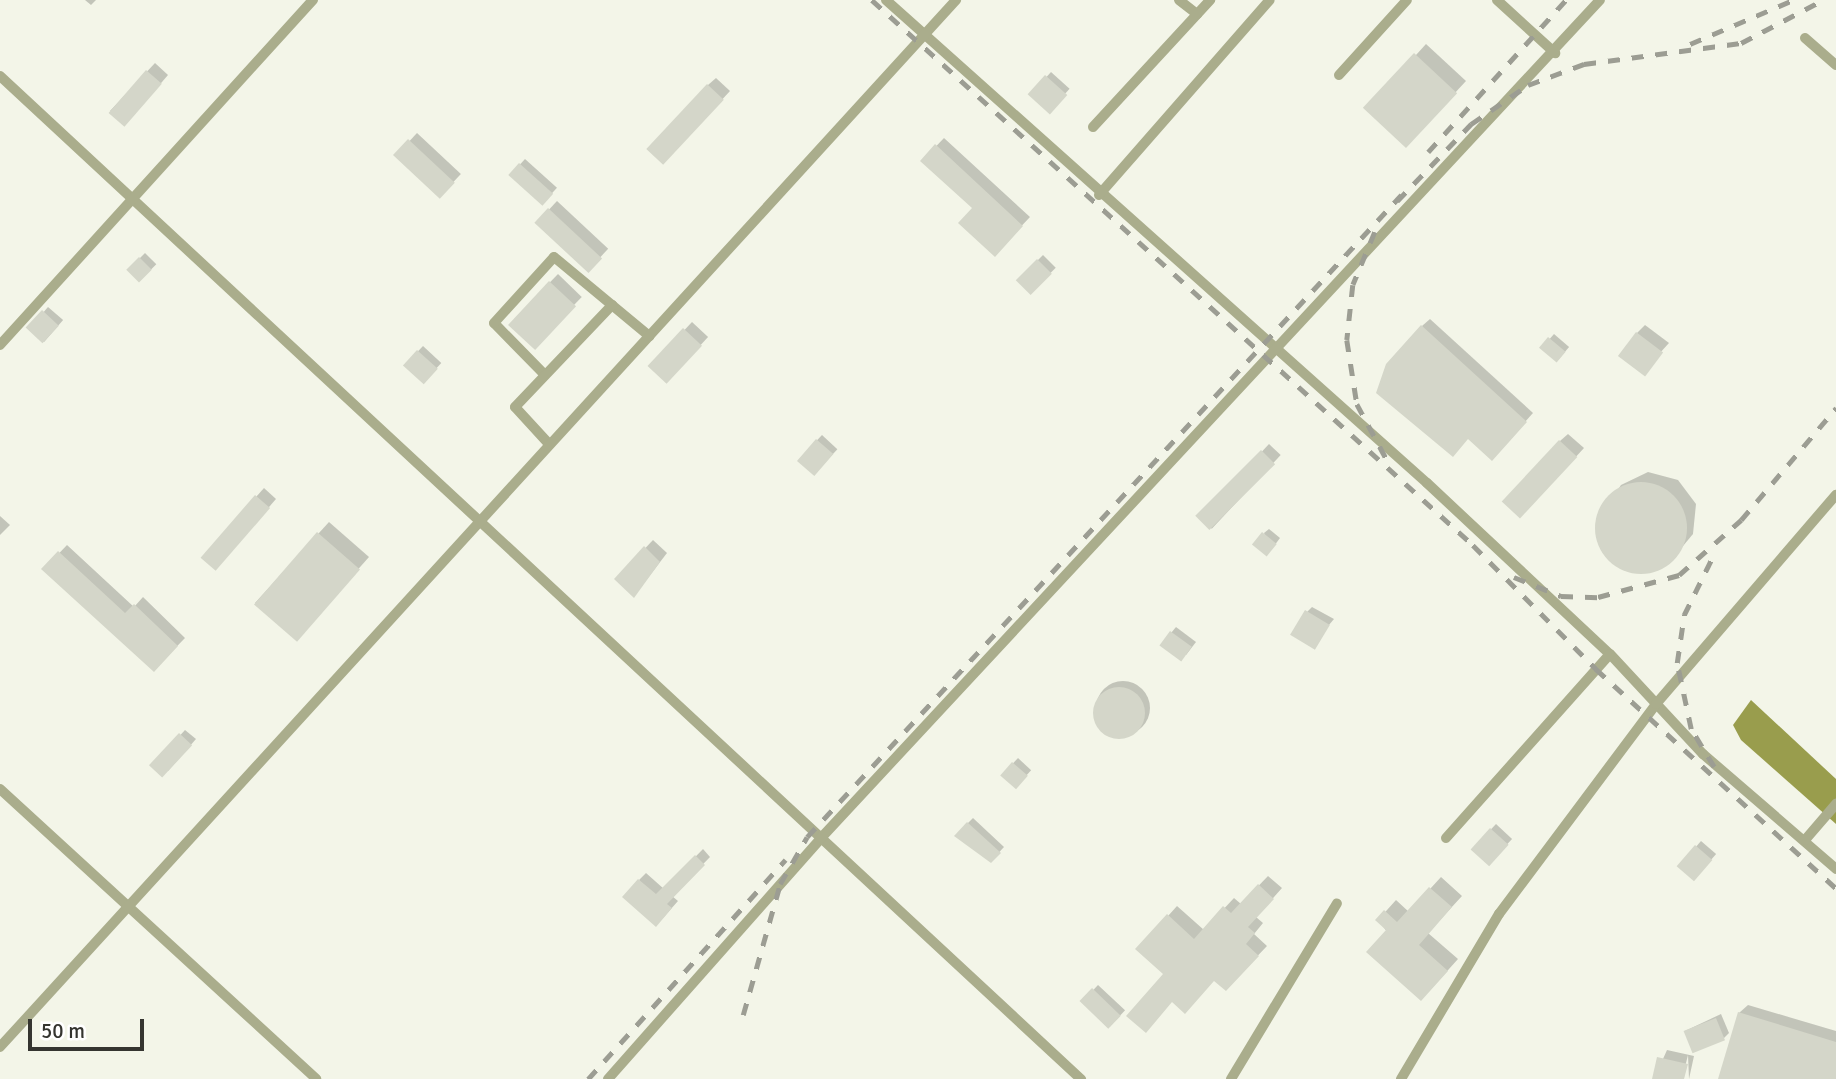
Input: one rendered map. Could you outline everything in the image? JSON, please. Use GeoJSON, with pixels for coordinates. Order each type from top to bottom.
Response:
{"type":"FeatureCollection","features":[{"type":"Feature","properties":{"kind":"lane"},"geometry":{"type":"LineString","coordinates":[[0,345],[313,0]]}},
{"type":"Feature","properties":{"kind":"lane"},"geometry":{"type":"LineString","coordinates":[[886,0],[922,38],[1276,351],[1611,654],[1703,754],[1836,869]]}},
{"type":"Feature","properties":{"kind":"lane"},"geometry":{"type":"LineString","coordinates":[[0,1047],[126,905],[956,0]]}},
{"type":"Feature","properties":{"kind":"lane"},"geometry":{"type":"LineString","coordinates":[[1179,0],[1198,14]]}},
{"type":"Feature","properties":{"kind":"lane"},"geometry":{"type":"LineString","coordinates":[[1093,127],[1210,0]]}},
{"type":"Feature","properties":{"kind":"lane"},"geometry":{"type":"LineString","coordinates":[[1099,195],[1270,0]]}},
{"type":"Feature","properties":{"kind":"lane"},"geometry":{"type":"LineString","coordinates":[[1339,75],[1407,0]]}},
{"type":"Feature","properties":{"kind":"lane"},"geometry":{"type":"LineString","coordinates":[[1497,0],[1555,53]]}},
{"type":"Feature","properties":{"kind":"lane"},"geometry":{"type":"LineString","coordinates":[[608,1079],[821,838],[1276,351],[1500,101],[1555,53],[1600,0]]}},
{"type":"Feature","properties":{"kind":"lane"},"geometry":{"type":"LineString","coordinates":[[1805,38],[1836,65]]}},
{"type":"Feature","properties":{"kind":"lane"},"geometry":{"type":"LineString","coordinates":[[0,76],[482,518],[1081,1079]]}},
{"type":"Feature","properties":{"kind":"lane"},"geometry":{"type":"LineString","coordinates":[[544,374],[494,323],[554,257],[649,336]]}},
{"type":"Feature","properties":{"kind":"lane"},"geometry":{"type":"LineString","coordinates":[[549,444],[515,407],[612,305]]}},
{"type":"Feature","properties":{"kind":"lane"},"geometry":{"type":"LineString","coordinates":[[1401,1079],[1499,914],[1656,704],[1836,495]]}},
{"type":"Feature","properties":{"kind":"lane"},"geometry":{"type":"LineString","coordinates":[[1446,838],[1611,654]]}},
{"type":"Feature","properties":{"kind":"lane"},"geometry":{"type":"LineString","coordinates":[[0,789],[316,1079]]}},
{"type":"Feature","properties":{"kind":"lane"},"geometry":{"type":"LineString","coordinates":[[1805,840],[1836,804]]}},
{"type":"Feature","properties":{"kind":"lane"},"geometry":{"type":"LineString","coordinates":[[1231,1079],[1338,902]]}},
{"type":"Feature","properties":{"kind":"shaded area"},"geometry":{"type":"Polygon","coordinates":[[[1751,700],[1836,779],[1836,824],[1741,740],[1733,725],[1751,700]]]}},
{"type":"Feature","properties":{"kind":"building"},"geometry":{"type":"Polygon","coordinates":[[[1414,53],[1457,93],[1406,148],[1363,108],[1414,53]]]}},
{"type":"Feature","properties":{"kind":"building"},"geometry":{"type":"Polygon","coordinates":[[[146,70],[162,84],[124,127],[109,113],[146,70]]]}},
{"type":"Feature","properties":{"kind":"building"},"geometry":{"type":"Polygon","coordinates":[[[1045,75],[1067,95],[1050,114],[1028,94],[1045,75]]]}},
{"type":"Feature","properties":{"kind":"building"},"geometry":{"type":"Polygon","coordinates":[[[707,84],[724,100],[663,165],[646,149],[707,84]]]}},
{"type":"Feature","properties":{"kind":"building"},"geometry":{"type":"Polygon","coordinates":[[[408,139],[455,183],[440,199],[393,155],[408,139]]]}},
{"type":"Feature","properties":{"kind":"building"},"geometry":{"type":"Polygon","coordinates":[[[935,144],[1023,226],[995,257],[958,223],[972,208],[920,161],[935,144]]]}},
{"type":"Feature","properties":{"kind":"building"},"geometry":{"type":"Polygon","coordinates":[[[519,163],[553,194],[542,206],[508,175],[519,163]]]}},
{"type":"Feature","properties":{"kind":"building"},"geometry":{"type":"Polygon","coordinates":[[[548,208],[602,258],[588,273],[534,223],[548,208]]]}},
{"type":"Feature","properties":{"kind":"building"},"geometry":{"type":"Polygon","coordinates":[[[139,257],[152,270],[139,282],[126,270],[139,257]]]}},
{"type":"Feature","properties":{"kind":"building"},"geometry":{"type":"Polygon","coordinates":[[[1037,259],[1052,274],[1031,295],[1016,280],[1037,259]]]}},
{"type":"Feature","properties":{"kind":"building"},"geometry":{"type":"Polygon","coordinates":[[[549,281],[576,306],[535,350],[508,325],[549,281]]]}},
{"type":"Feature","properties":{"kind":"building"},"geometry":{"type":"Polygon","coordinates":[[[42,310],[59,326],[42,343],[26,328],[42,310]]]}},
{"type":"Feature","properties":{"kind":"building"},"geometry":{"type":"Polygon","coordinates":[[[1421,325],[1527,422],[1492,461],[1468,439],[1453,457],[1376,393],[1386,364],[1421,325]]]}},
{"type":"Feature","properties":{"kind":"building"},"geometry":{"type":"Polygon","coordinates":[[[683,328],[702,346],[667,384],[648,366],[683,328]]]}},
{"type":"Feature","properties":{"kind":"building"},"geometry":{"type":"Polygon","coordinates":[[[1636,332],[1663,352],[1645,376],[1618,356],[1636,332]]]}},
{"type":"Feature","properties":{"kind":"building"},"geometry":{"type":"Polygon","coordinates":[[[1548,337],[1566,352],[1557,363],[1539,348],[1548,337]]]}},
{"type":"Feature","properties":{"kind":"building"},"geometry":{"type":"Polygon","coordinates":[[[417,350],[438,369],[424,384],[403,366],[417,350]]]}},
{"type":"Feature","properties":{"kind":"building"},"geometry":{"type":"Polygon","coordinates":[[[816,439],[833,454],[814,476],[797,461],[816,439]]]}},
{"type":"Feature","properties":{"kind":"building"},"geometry":{"type":"Polygon","coordinates":[[[1559,440],[1577,457],[1520,518],[1502,501],[1559,440]]]}},
{"type":"Feature","properties":{"kind":"building"},"geometry":{"type":"Polygon","coordinates":[[[1261,450],[1275,464],[1209,530],[1195,516],[1261,450]]]}},
{"type":"Feature","properties":{"kind":"building"},"geometry":{"type":"Polygon","coordinates":[[[1641,482],[1658,486],[1673,496],[1683,511],[1687,528],[1683,545],[1673,560],[1658,570],[1641,574],[1624,570],[1609,560],[1599,545],[1595,528],[1599,511],[1609,496],[1624,486],[1641,482]]]}},
{"type":"Feature","properties":{"kind":"building"},"geometry":{"type":"Polygon","coordinates":[[[255,495],[270,508],[216,571],[201,558],[255,495]]]}},
{"type":"Feature","properties":{"kind":"building"},"geometry":{"type":"Polygon","coordinates":[[[317,532],[360,569],[297,642],[254,604],[317,532]]]}},
{"type":"Feature","properties":{"kind":"building"},"geometry":{"type":"Polygon","coordinates":[[[1262,532],[1277,544],[1267,556],[1252,544],[1262,532]]]}},
{"type":"Feature","properties":{"kind":"building"},"geometry":{"type":"Polygon","coordinates":[[[644,546],[660,562],[634,598],[614,579],[644,546]]]}},
{"type":"Feature","properties":{"kind":"building"},"geometry":{"type":"Polygon","coordinates":[[[58,551],[125,613],[134,604],[178,646],[154,672],[41,569],[58,551]]]}},
{"type":"Feature","properties":{"kind":"building"},"geometry":{"type":"Polygon","coordinates":[[[1305,610],[1330,625],[1315,650],[1290,635],[1305,610]]]}},
{"type":"Feature","properties":{"kind":"building"},"geometry":{"type":"Polygon","coordinates":[[[1170,631],[1192,647],[1181,661],[1159,646],[1170,631]]]}},
{"type":"Feature","properties":{"kind":"building"},"geometry":{"type":"Polygon","coordinates":[[[1119,687],[1129,689],[1137,695],[1143,703],[1143,723],[1137,731],[1129,737],[1119,739],[1109,737],[1101,731],[1095,723],[1093,713],[1095,703],[1101,695],[1109,689],[1119,687]]]}},
{"type":"Feature","properties":{"kind":"building"},"geometry":{"type":"Polygon","coordinates":[[[179,733],[192,745],[162,777],[149,765],[179,733]]]}},
{"type":"Feature","properties":{"kind":"building"},"geometry":{"type":"Polygon","coordinates":[[[1012,762],[1028,776],[1016,789],[1000,776],[1012,762]]]}},
{"type":"Feature","properties":{"kind":"building"},"geometry":{"type":"Polygon","coordinates":[[[967,822],[1001,853],[991,863],[954,836],[967,822]]]}},
{"type":"Feature","properties":{"kind":"building"},"geometry":{"type":"Polygon","coordinates":[[[1490,828],[1509,845],[1489,866],[1471,850],[1490,828]]]}},
{"type":"Feature","properties":{"kind":"building"},"geometry":{"type":"Polygon","coordinates":[[[1695,845],[1712,860],[1694,881],[1677,866],[1695,845]]]}},
{"type":"Feature","properties":{"kind":"building"},"geometry":{"type":"Polygon","coordinates":[[[695,855],[705,865],[667,904],[672,908],[656,927],[622,897],[638,879],[656,894],[695,855]]]}},
{"type":"Feature","properties":{"kind":"building"},"geometry":{"type":"Polygon","coordinates":[[[1258,884],[1274,899],[1248,927],[1255,933],[1246,944],[1259,956],[1226,991],[1214,981],[1185,1014],[1172,1002],[1146,1033],[1126,1016],[1163,974],[1135,949],[1167,914],[1194,939],[1223,906],[1231,913],[1258,884]]]}},
{"type":"Feature","properties":{"kind":"building"},"geometry":{"type":"Polygon","coordinates":[[[1429,887],[1452,907],[1419,945],[1448,971],[1421,1001],[1366,952],[1386,930],[1375,920],[1384,910],[1397,922],[1429,887]]]}},
{"type":"Feature","properties":{"kind":"building"},"geometry":{"type":"Polygon","coordinates":[[[1092,988],[1121,1016],[1108,1029],[1079,1001],[1092,988]]]}},
{"type":"Feature","properties":{"kind":"building"},"geometry":{"type":"Polygon","coordinates":[[[1738,1012],[1836,1042],[1836,1079],[1718,1079],[1738,1012]]]}},
{"type":"Feature","properties":{"kind":"building"},"geometry":{"type":"Polygon","coordinates":[[[1716,1018],[1725,1040],[1693,1053],[1684,1031],[1716,1018]]]}},
{"type":"Feature","properties":{"kind":"building"},"geometry":{"type":"Polygon","coordinates":[[[1657,1057],[1688,1064],[1684,1079],[1652,1079],[1657,1057]]]}},
{"type":"Feature","properties":{"kind":"railway"},"geometry":{"type":"LineString","coordinates":[[872,0],[1473,545],[1596,669],[1836,888]]}},
{"type":"Feature","properties":{"kind":"railway"},"geometry":{"type":"LineString","coordinates":[[1428,152],[1566,0]]}},
{"type":"Feature","properties":{"kind":"railway"},"geometry":{"type":"LineString","coordinates":[[1690,44],[1793,0]]}},
{"type":"Feature","properties":{"kind":"railway"},"geometry":{"type":"LineString","coordinates":[[1397,201],[1471,124],[1528,85],[1584,64],[1741,43],[1823,0]]}},
{"type":"Feature","properties":{"kind":"railway"},"geometry":{"type":"LineString","coordinates":[[743,1015],[780,884],[807,837],[1401,195]]}},
{"type":"Feature","properties":{"kind":"railway"},"geometry":{"type":"LineString","coordinates":[[1375,232],[1353,285],[1347,340],[1357,404],[1387,460]]}},
{"type":"Feature","properties":{"kind":"railway"},"geometry":{"type":"LineString","coordinates":[[1514,577],[1561,596],[1598,597],[1679,575],[1741,520],[1836,408]]}},
{"type":"Feature","properties":{"kind":"railway"},"geometry":{"type":"LineString","coordinates":[[1714,767],[1691,729],[1677,663],[1684,615],[1715,552]]}},
{"type":"Feature","properties":{"kind":"railway"},"geometry":{"type":"LineString","coordinates":[[588,1079],[785,860]]}}]}
